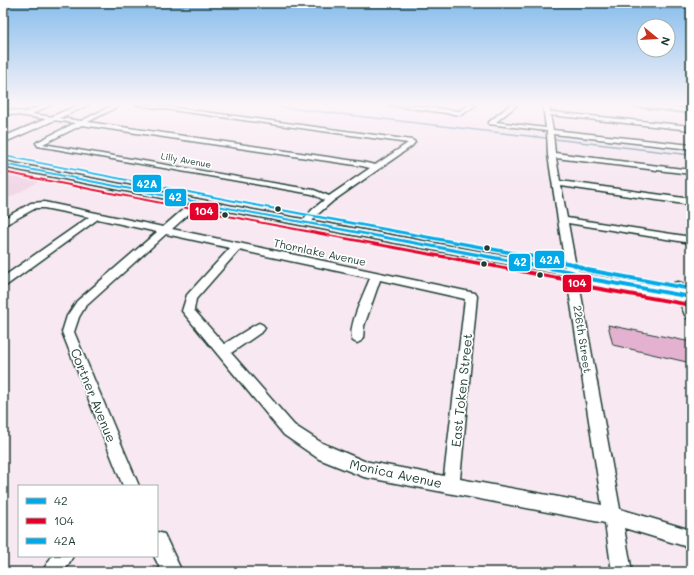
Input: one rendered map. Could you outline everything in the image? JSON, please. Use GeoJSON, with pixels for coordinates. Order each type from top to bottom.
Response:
{"type":"FeatureCollection","features":[{"type":"Feature","properties":{"kind":"main road"},"geometry":{"type":"LineString","coordinates":[[3,137],[15,132]]}},
{"type":"Feature","properties":{"kind":"main road"},"geometry":{"type":"LineString","coordinates":[[3,140],[20,132]]}},
{"type":"Feature","properties":{"kind":"main road"},"geometry":{"type":"LineString","coordinates":[[3,164],[306,223],[572,272],[584,278],[685,292]]}},
{"type":"Feature","properties":{"kind":"street","name":"Lilly Avenue"},"geometry":{"type":"LineString","coordinates":[[62,132],[39,143],[40,145],[314,192],[330,199]]}},
{"type":"Feature","properties":{"kind":"street"},"geometry":{"type":"LineString","coordinates":[[148,132],[362,164],[377,168]]}},
{"type":"Feature","properties":{"kind":"street"},"geometry":{"type":"LineString","coordinates":[[306,223],[315,212],[330,199],[410,146],[412,142],[337,132]]}},
{"type":"Feature","properties":{"kind":"street"},"geometry":{"type":"LineString","coordinates":[[534,132],[550,135],[691,148]]}},
{"type":"Feature","properties":{"kind":"street","name":"226th Street"},"geometry":{"type":"LineString","coordinates":[[550,132],[552,155],[622,572]]}},
{"type":"Feature","properties":{"kind":"street"},"geometry":{"type":"LineString","coordinates":[[552,155],[691,172]]}},
{"type":"Feature","properties":{"kind":"street"},"geometry":{"type":"LineString","coordinates":[[557,183],[691,202]]}},
{"type":"Feature","properties":{"kind":"street"},"geometry":{"type":"LineString","coordinates":[[164,231],[197,202]]}},
{"type":"Feature","properties":{"kind":"street","name":"Thornlake Avenue"},"geometry":{"type":"LineString","coordinates":[[3,223],[34,205],[44,205],[471,296]]}},
{"type":"Feature","properties":{"kind":"street"},"geometry":{"type":"LineString","coordinates":[[3,282],[97,216]]}},
{"type":"Feature","properties":{"kind":"street"},"geometry":{"type":"LineString","coordinates":[[563,220],[691,240]]}},
{"type":"Feature","properties":{"kind":"street","name":"Cortner Avenue"},"geometry":{"type":"LineString","coordinates":[[131,485],[68,332],[73,316],[80,304],[164,231]]}},
{"type":"Feature","properties":{"kind":"street","name":"Monica Avenue"},"geometry":{"type":"LineString","coordinates":[[237,246],[191,298],[188,311],[289,430],[309,445],[335,458],[364,469],[451,484],[613,516],[691,539]]}},
{"type":"Feature","properties":{"kind":"street"},"geometry":{"type":"LineString","coordinates":[[357,338],[358,326],[376,276]]}},
{"type":"Feature","properties":{"kind":"street"},"geometry":{"type":"LineString","coordinates":[[685,292],[691,315]]}},
{"type":"Feature","properties":{"kind":"street","name":"East Token Street"},"geometry":{"type":"LineString","coordinates":[[451,484],[471,296]]}},
{"type":"Feature","properties":{"kind":"street"},"geometry":{"type":"LineString","coordinates":[[222,352],[259,328]]}},
{"type":"Feature","properties":{"kind":"street"},"geometry":{"type":"LineString","coordinates":[[158,543],[172,572]]}},
{"type":"Feature","properties":{"kind":"street"},"geometry":{"type":"LineString","coordinates":[[52,572],[62,557]]}},
{"type":"Feature","properties":{"kind":"shaded area"},"geometry":{"type":"Polygon","coordinates":[[[3,172],[42,180],[3,201],[3,172]]]}},
{"type":"Feature","properties":{"kind":"building"},"geometry":{"type":"Polygon","coordinates":[[[608,325],[691,342],[691,363],[613,345],[608,325]]]}},
{"type":"Feature","properties":{"kind":"waterway"},"geometry":{"type":"LineString","coordinates":[[493,132],[691,155]]}},
{"type":"Feature","properties":{"kind":"transit line","name":"42A"},"geometry":{"type":"LineString","coordinates":[[5,156],[265,207],[573,264],[587,270],[691,289]]}},
{"type":"Feature","properties":{"kind":"transit line","name":"42"},"geometry":{"type":"LineString","coordinates":[[3,164],[264,215],[572,272],[584,278],[691,297]]}},
{"type":"Feature","properties":{"kind":"transit line","name":"104"},"geometry":{"type":"LineString","coordinates":[[3,172],[263,223],[569,280],[583,286],[690,305]]}}]}
